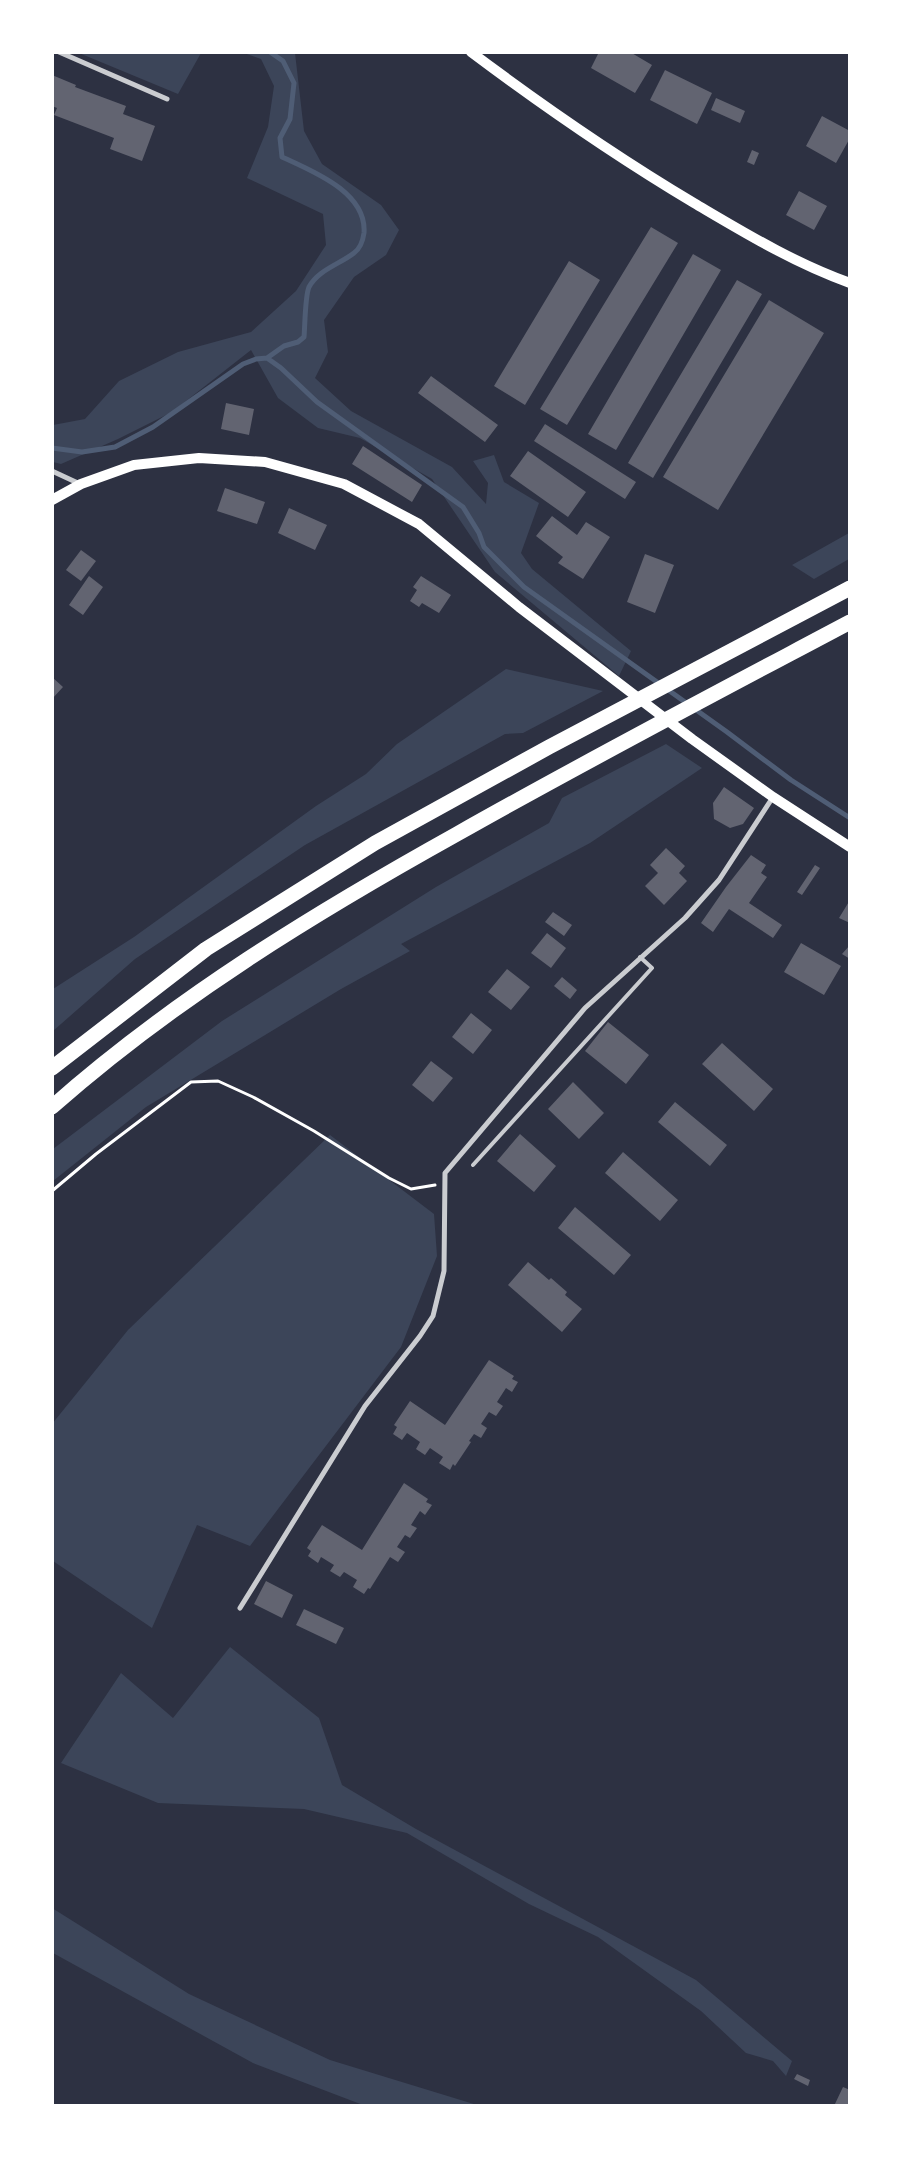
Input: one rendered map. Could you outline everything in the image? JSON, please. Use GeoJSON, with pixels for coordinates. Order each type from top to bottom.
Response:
{"type":"FeatureCollection","features":[{"type":"Feature","properties":{"kind":"highway"},"geometry":{"type":"LineString","coordinates":[[52,1068],[206,949],[376,843],[548,747],[850,588]]}},
{"type":"Feature","properties":{"kind":"highway"},"geometry":{"type":"LineString","coordinates":[[52,1107],[83,1080],[145,1032],[226,974],[391,870],[563,774],[850,622]]}},
{"type":"Feature","properties":{"kind":"main road"},"geometry":{"type":"LineString","coordinates":[[471,52],[559,118],[664,185],[786,257],[850,283]]}},
{"type":"Feature","properties":{"kind":"main road"},"geometry":{"type":"LineString","coordinates":[[52,500],[81,484],[134,465],[198,458],[265,462],[344,484],[419,524],[519,607],[692,739],[773,797],[850,846]]}},
{"type":"Feature","properties":{"kind":"street"},"geometry":{"type":"LineString","coordinates":[[59,52],[167,99]]}},
{"type":"Feature","properties":{"kind":"street"},"geometry":{"type":"LineString","coordinates":[[52,471],[81,484]]}},
{"type":"Feature","properties":{"kind":"street"},"geometry":{"type":"LineString","coordinates":[[240,1608],[365,1406],[420,1336],[433,1316],[444,1271],[445,1173],[585,1008],[685,918],[719,880],[773,797]]}},
{"type":"Feature","properties":{"kind":"lane"},"geometry":{"type":"LineString","coordinates":[[473,1165],[652,968],[640,957]]}},
{"type":"Feature","properties":{"kind":"path"},"geometry":{"type":"LineString","coordinates":[[52,1191],[96,1154],[191,1082],[218,1081],[253,1097],[314,1131],[389,1178],[411,1189],[433,1186],[445,1173]]}},
{"type":"Feature","properties":{"kind":"shaded area"},"geometry":{"type":"Polygon","coordinates":[[[79,53],[201,53],[178,94],[79,53]]]}},
{"type":"Feature","properties":{"kind":"shaded area"},"geometry":{"type":"Polygon","coordinates":[[[244,53],[295,53],[304,131],[322,164],[381,205],[399,230],[386,255],[354,277],[324,320],[328,352],[315,378],[351,411],[452,467],[486,504],[488,483],[473,461],[494,455],[504,482],[539,503],[521,553],[532,569],[631,651],[619,676],[495,572],[432,479],[360,438],[318,428],[278,398],[251,350],[172,412],[118,439],[61,464],[53,462],[53,425],[85,419],[119,381],[178,352],[251,332],[296,291],[326,245],[323,214],[247,178],[268,127],[274,86],[261,59],[244,53]]]}},
{"type":"Feature","properties":{"kind":"shaded area"},"geometry":{"type":"Polygon","coordinates":[[[849,533],[849,559],[814,579],[792,565],[849,533]]]}},
{"type":"Feature","properties":{"kind":"shaded area"},"geometry":{"type":"Polygon","coordinates":[[[506,669],[603,691],[523,733],[505,734],[305,845],[135,959],[53,1031],[53,989],[134,937],[316,806],[366,774],[397,744],[506,669]]]}},
{"type":"Feature","properties":{"kind":"shaded area"},"geometry":{"type":"Polygon","coordinates":[[[666,744],[702,768],[590,843],[401,944],[410,951],[341,989],[146,1107],[53,1181],[53,1149],[222,1021],[436,887],[549,823],[562,798],[666,744]]]}},
{"type":"Feature","properties":{"kind":"shaded area"},"geometry":{"type":"Polygon","coordinates":[[[330,1135],[434,1214],[437,1256],[401,1347],[250,1546],[197,1525],[152,1628],[53,1561],[52,1424],[128,1330],[330,1135]]]}},
{"type":"Feature","properties":{"kind":"shaded area"},"geometry":{"type":"Polygon","coordinates":[[[230,1647],[319,1718],[342,1785],[416,1829],[696,1980],[792,2061],[786,2076],[773,2061],[746,2053],[701,2011],[598,1937],[529,1904],[407,1833],[304,1809],[158,1803],[61,1763],[121,1673],[173,1718],[230,1647]]]}},
{"type":"Feature","properties":{"kind":"shaded area"},"geometry":{"type":"Polygon","coordinates":[[[52,1908],[189,1994],[330,2060],[477,2105],[363,2105],[253,2063],[53,1953],[52,1908]]]}},
{"type":"Feature","properties":{"kind":"building"},"geometry":{"type":"Polygon","coordinates":[[[599,52],[630,52],[652,65],[635,93],[591,68],[599,52]]]}},
{"type":"Feature","properties":{"kind":"building"},"geometry":{"type":"Polygon","coordinates":[[[665,70],[712,93],[697,124],[650,100],[665,70]]]}},
{"type":"Feature","properties":{"kind":"building"},"geometry":{"type":"Polygon","coordinates":[[[52,75],[76,85],[75,87],[126,106],[123,114],[155,126],[142,161],[110,149],[114,138],[54,115],[57,108],[52,106],[52,75]]]}},
{"type":"Feature","properties":{"kind":"building"},"geometry":{"type":"Polygon","coordinates":[[[716,98],[745,111],[740,123],[711,110],[716,98]]]}},
{"type":"Feature","properties":{"kind":"building"},"geometry":{"type":"Polygon","coordinates":[[[822,116],[850,131],[850,138],[836,163],[806,146],[822,116]]]}},
{"type":"Feature","properties":{"kind":"building"},"geometry":{"type":"Polygon","coordinates":[[[752,150],[759,153],[754,165],[747,162],[752,150]]]}},
{"type":"Feature","properties":{"kind":"building"},"geometry":{"type":"Polygon","coordinates":[[[799,191],[827,206],[814,230],[786,215],[799,191]]]}},
{"type":"Feature","properties":{"kind":"building"},"geometry":{"type":"Polygon","coordinates":[[[651,227],[678,243],[567,425],[540,409],[651,227]]]}},
{"type":"Feature","properties":{"kind":"building"},"geometry":{"type":"Polygon","coordinates":[[[693,254],[721,270],[616,450],[588,434],[693,254]]]}},
{"type":"Feature","properties":{"kind":"building"},"geometry":{"type":"Polygon","coordinates":[[[569,261],[600,280],[525,405],[494,386],[569,261]]]}},
{"type":"Feature","properties":{"kind":"building"},"geometry":{"type":"Polygon","coordinates":[[[737,280],[762,294],[653,478],[628,463],[737,280]]]}},
{"type":"Feature","properties":{"kind":"building"},"geometry":{"type":"Polygon","coordinates":[[[769,300],[824,333],[718,510],[663,477],[769,300]]]}},
{"type":"Feature","properties":{"kind":"building"},"geometry":{"type":"Polygon","coordinates":[[[431,376],[498,425],[485,442],[418,393],[431,376]]]}},
{"type":"Feature","properties":{"kind":"building"},"geometry":{"type":"Polygon","coordinates":[[[226,403],[254,409],[249,435],[221,429],[226,403]]]}},
{"type":"Feature","properties":{"kind":"building"},"geometry":{"type":"Polygon","coordinates":[[[545,424],[636,482],[625,499],[534,441],[545,424]]]}},
{"type":"Feature","properties":{"kind":"building"},"geometry":{"type":"Polygon","coordinates":[[[363,446],[422,485],[412,502],[352,464],[363,446]]]}},
{"type":"Feature","properties":{"kind":"building"},"geometry":{"type":"Polygon","coordinates":[[[528,451],[586,492],[568,517],[510,476],[528,451]]]}},
{"type":"Feature","properties":{"kind":"building"},"geometry":{"type":"Polygon","coordinates":[[[225,488],[265,502],[257,524],[217,511],[225,488]]]}},
{"type":"Feature","properties":{"kind":"building"},"geometry":{"type":"Polygon","coordinates":[[[289,508],[327,525],[315,550],[278,533],[289,508]]]}},
{"type":"Feature","properties":{"kind":"building"},"geometry":{"type":"Polygon","coordinates":[[[552,516],[577,535],[586,522],[610,537],[583,579],[558,563],[563,557],[536,536],[552,516]]]}},
{"type":"Feature","properties":{"kind":"building"},"geometry":{"type":"Polygon","coordinates":[[[81,550],[96,561],[81,581],[66,570],[81,550]]]}},
{"type":"Feature","properties":{"kind":"building"},"geometry":{"type":"Polygon","coordinates":[[[645,554],[674,565],[655,613],[627,602],[645,554]]]}},
{"type":"Feature","properties":{"kind":"building"},"geometry":{"type":"Polygon","coordinates":[[[89,576],[103,587],[83,615],[69,605],[89,576]]]}},
{"type":"Feature","properties":{"kind":"building"},"geometry":{"type":"Polygon","coordinates":[[[421,576],[451,595],[439,613],[422,603],[419,607],[410,601],[417,590],[413,587],[421,576]]]}},
{"type":"Feature","properties":{"kind":"building"},"geometry":{"type":"Polygon","coordinates":[[[52,677],[63,687],[52,699],[52,677]]]}},
{"type":"Feature","properties":{"kind":"building"},"geometry":{"type":"Polygon","coordinates":[[[724,787],[754,808],[743,824],[730,828],[714,819],[713,803],[724,787]]]}},
{"type":"Feature","properties":{"kind":"building"},"geometry":{"type":"Polygon","coordinates":[[[666,848],[685,866],[679,873],[687,881],[664,905],[645,886],[658,873],[650,865],[666,848]]]}},
{"type":"Feature","properties":{"kind":"building"},"geometry":{"type":"Polygon","coordinates":[[[751,855],[766,865],[761,873],[767,877],[749,903],[782,925],[773,938],[729,909],[713,932],[701,923],[751,855]]]}},
{"type":"Feature","properties":{"kind":"building"},"geometry":{"type":"Polygon","coordinates":[[[815,865],[820,868],[802,895],[797,892],[815,865]]]}},
{"type":"Feature","properties":{"kind":"building"},"geometry":{"type":"Polygon","coordinates":[[[850,900],[850,923],[839,918],[850,900]]]}},
{"type":"Feature","properties":{"kind":"building"},"geometry":{"type":"Polygon","coordinates":[[[553,912],[572,925],[564,936],[545,922],[553,912]]]}},
{"type":"Feature","properties":{"kind":"building"},"geometry":{"type":"Polygon","coordinates":[[[547,933],[566,948],[551,968],[531,953],[547,933]]]}},
{"type":"Feature","properties":{"kind":"building"},"geometry":{"type":"Polygon","coordinates":[[[801,943],[841,966],[824,995],[784,972],[801,943]]]}},
{"type":"Feature","properties":{"kind":"building"},"geometry":{"type":"Polygon","coordinates":[[[850,945],[850,959],[842,954],[850,945]]]}},
{"type":"Feature","properties":{"kind":"building"},"geometry":{"type":"Polygon","coordinates":[[[507,969],[530,987],[511,1010],[488,992],[507,969]]]}},
{"type":"Feature","properties":{"kind":"building"},"geometry":{"type":"Polygon","coordinates":[[[562,977],[577,990],[570,999],[554,986],[562,977]]]}},
{"type":"Feature","properties":{"kind":"building"},"geometry":{"type":"Polygon","coordinates":[[[471,1013],[492,1030],[473,1054],[452,1037],[471,1013]]]}},
{"type":"Feature","properties":{"kind":"building"},"geometry":{"type":"Polygon","coordinates":[[[608,1022],[649,1055],[626,1084],[585,1051],[608,1022]]]}},
{"type":"Feature","properties":{"kind":"building"},"geometry":{"type":"Polygon","coordinates":[[[722,1043],[773,1089],[754,1111],[702,1064],[722,1043]]]}},
{"type":"Feature","properties":{"kind":"building"},"geometry":{"type":"Polygon","coordinates":[[[431,1061],[453,1078],[433,1102],[412,1085],[431,1061]]]}},
{"type":"Feature","properties":{"kind":"building"},"geometry":{"type":"Polygon","coordinates":[[[573,1082],[604,1113],[579,1139],[548,1109],[573,1082]]]}},
{"type":"Feature","properties":{"kind":"building"},"geometry":{"type":"Polygon","coordinates":[[[675,1102],[727,1145],[710,1166],[658,1122],[675,1102]]]}},
{"type":"Feature","properties":{"kind":"building"},"geometry":{"type":"Polygon","coordinates":[[[520,1134],[556,1166],[534,1192],[497,1161],[520,1134]]]}},
{"type":"Feature","properties":{"kind":"building"},"geometry":{"type":"Polygon","coordinates":[[[623,1152],[678,1200],[660,1221],[605,1173],[623,1152]]]}},
{"type":"Feature","properties":{"kind":"building"},"geometry":{"type":"Polygon","coordinates":[[[575,1207],[631,1255],[614,1275],[558,1228],[575,1207]]]}},
{"type":"Feature","properties":{"kind":"building"},"geometry":{"type":"Polygon","coordinates":[[[528,1262],[549,1280],[551,1278],[567,1292],[565,1295],[582,1309],[562,1332],[508,1285],[528,1262]]]}},
{"type":"Feature","properties":{"kind":"building"},"geometry":{"type":"Polygon","coordinates":[[[489,1360],[514,1376],[512,1379],[518,1382],[512,1392],[506,1388],[497,1402],[503,1406],[496,1416],[489,1412],[481,1424],[487,1428],[481,1438],[474,1434],[469,1441],[471,1442],[455,1466],[453,1464],[450,1470],[439,1463],[443,1457],[430,1448],[425,1455],[416,1449],[420,1442],[407,1433],[402,1440],[393,1434],[397,1427],[394,1425],[410,1401],[445,1425],[489,1360]]]}},
{"type":"Feature","properties":{"kind":"building"},"geometry":{"type":"Polygon","coordinates":[[[404,1483],[428,1499],[426,1502],[432,1505],[425,1515],[420,1511],[411,1525],[417,1528],[410,1538],[405,1535],[397,1547],[405,1552],[398,1562],[390,1557],[370,1589],[368,1588],[364,1594],[353,1587],[357,1580],[344,1572],[340,1577],[330,1571],[334,1565],[321,1557],[318,1563],[308,1556],[311,1551],[307,1548],[322,1525],[362,1550],[404,1483]]]}},
{"type":"Feature","properties":{"kind":"building"},"geometry":{"type":"Polygon","coordinates":[[[266,1581],[293,1595],[282,1618],[254,1604],[266,1581]]]}},
{"type":"Feature","properties":{"kind":"building"},"geometry":{"type":"Polygon","coordinates":[[[304,1609],[344,1628],[336,1644],[296,1625],[304,1609]]]}},
{"type":"Feature","properties":{"kind":"building"},"geometry":{"type":"Polygon","coordinates":[[[797,2074],[810,2080],[808,2086],[794,2079],[797,2074]]]}},
{"type":"Feature","properties":{"kind":"building"},"geometry":{"type":"Polygon","coordinates":[[[843,2087],[850,2090],[850,2101],[847,2106],[834,2106],[843,2087]]]}},
{"type":"Feature","properties":{"kind":"waterway"},"geometry":{"type":"LineString","coordinates":[[267,358],[284,346],[298,342],[304,337],[309,287],[318,276],[356,251],[361,244],[364,233],[363,219],[357,206],[347,195],[322,176],[282,157],[280,138],[290,119],[294,83],[283,61],[270,52]]}},
{"type":"Feature","properties":{"kind":"waterway"},"geometry":{"type":"LineString","coordinates":[[52,448],[82,452],[115,447],[153,427],[243,364],[256,359],[267,358],[281,368],[317,402],[463,507],[479,533],[484,547],[524,587],[791,780],[850,818]]}}]}
